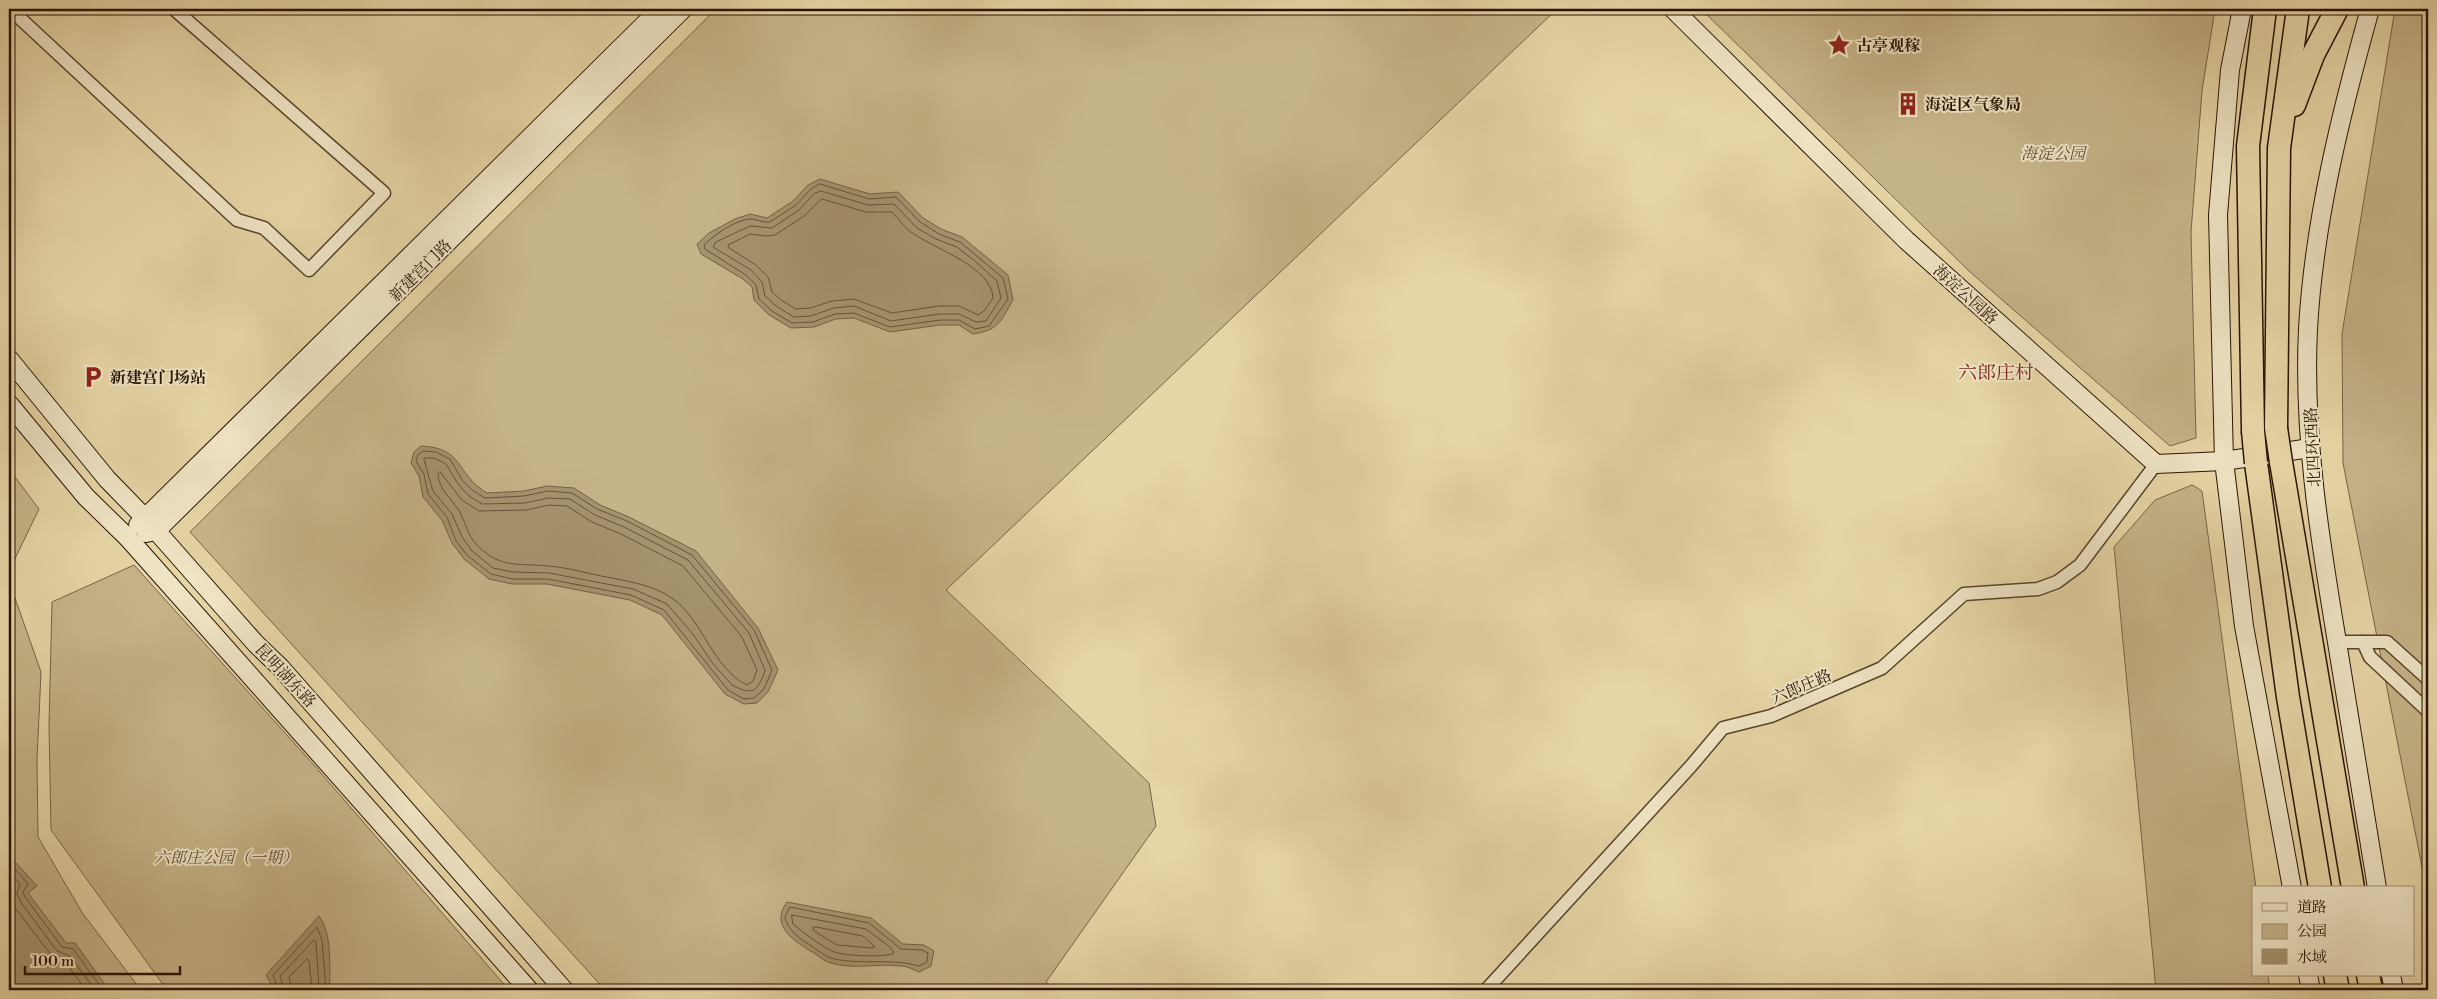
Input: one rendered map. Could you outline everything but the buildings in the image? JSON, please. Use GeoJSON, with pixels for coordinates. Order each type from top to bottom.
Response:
{"type":"FeatureCollection","features":[{"type":"Feature","properties":{"kind":"highway"},"geometry":{"type":"LineString","coordinates":[[2266,9],[2248,146],[2253,431],[2288,697],[2320,886]]}},
{"type":"Feature","properties":{"kind":"highway","name":"北四环西路"},"geometry":{"type":"LineString","coordinates":[[2298,9],[2278,148],[2276,428],[2353,886]]}},
{"type":"Feature","properties":{"kind":"highway"},"geometry":{"type":"LineString","coordinates":[[2278,148],[2331,9]]}},
{"type":"Feature","properties":{"kind":"highway"},"geometry":{"type":"LineString","coordinates":[[2314,55],[2337,9]]}},
{"type":"Feature","properties":{"kind":"highway"},"geometry":{"type":"LineString","coordinates":[[2336,976],[2338,990]]}},
{"type":"Feature","properties":{"kind":"highway"},"geometry":{"type":"LineString","coordinates":[[2368,976],[2371,990]]}},
{"type":"Feature","properties":{"kind":"street"},"geometry":{"type":"LineString","coordinates":[[10,9],[237,220],[264,228],[309,270],[384,194],[174,9]]}},
{"type":"Feature","properties":{"kind":"street","name":"新建宫门路"},"geometry":{"type":"LineString","coordinates":[[128,538],[144,517],[660,9]]}},
{"type":"Feature","properties":{"kind":"street","name":"新建宫门路"},"geometry":{"type":"LineString","coordinates":[[156,531],[683,9]]}},
{"type":"Feature","properties":{"kind":"street","name":"海淀公园路"},"geometry":{"type":"LineString","coordinates":[[1673,9],[1906,240],[2156,464]]}},
{"type":"Feature","properties":{"kind":"street"},"geometry":{"type":"LineString","coordinates":[[2242,9],[2230,70],[2218,215],[2224,461],[2244,626],[2292,886]]}},
{"type":"Feature","properties":{"kind":"street","name":"北四环西路"},"geometry":{"type":"LineString","coordinates":[[2370,9],[2346,93],[2320,226],[2308,329],[2310,448],[2318,526],[2377,886]]}},
{"type":"Feature","properties":{"kind":"street","name":"昆明湖东路"},"geometry":{"type":"LineString","coordinates":[[9,359],[107,479],[144,517],[256,644],[281,668],[564,990]]}},
{"type":"Feature","properties":{"kind":"street","name":"昆明湖东路"},"geometry":{"type":"LineString","coordinates":[[10,408],[86,497],[128,538],[529,990]]}},
{"type":"Feature","properties":{"kind":"street"},"geometry":{"type":"LineString","coordinates":[[2156,464],[2224,461],[2310,448]]}},
{"type":"Feature","properties":{"kind":"street","name":"六郎庄路"},"geometry":{"type":"LineString","coordinates":[[1486,990],[1687,771],[1723,728],[1771,716],[1882,668],[1964,594],[2038,589],[2057,582],[2080,565],[2156,464]]}},
{"type":"Feature","properties":{"kind":"street"},"geometry":{"type":"LineString","coordinates":[[128,538],[156,531]]}},
{"type":"Feature","properties":{"kind":"street"},"geometry":{"type":"LineString","coordinates":[[2337,642],[2387,642],[2428,679]]}},
{"type":"Feature","properties":{"kind":"street"},"geometry":{"type":"LineString","coordinates":[[2363,642],[2370,657],[2428,711]]}},
{"type":"Feature","properties":{"kind":"street"},"geometry":{"type":"LineString","coordinates":[[2308,976],[2311,990]]}},
{"type":"Feature","properties":{"kind":"street"},"geometry":{"type":"LineString","coordinates":[[2392,976],[2394,990]]}},
{"type":"Feature","properties":{"kind":"green space"},"geometry":{"type":"Polygon","coordinates":[[[716,9],[1557,9],[946,590],[1149,783],[1156,826],[1046,982],[1053,990],[605,990],[190,532],[716,9]]]}},
{"type":"Feature","properties":{"kind":"green space","name":"海淀公园"},"geometry":{"type":"Polygon","coordinates":[[[1701,9],[2215,9],[2202,91],[2191,232],[2196,438],[2170,446],[1969,271],[1701,9]]]}},
{"type":"Feature","properties":{"kind":"green space"},"geometry":{"type":"Polygon","coordinates":[[[2395,9],[2428,9],[2428,898],[2343,463],[2342,334],[2395,9]]]}},
{"type":"Feature","properties":{"kind":"green space"},"geometry":{"type":"Polygon","coordinates":[[[9,469],[39,509],[9,571],[9,469]]]}},
{"type":"Feature","properties":{"kind":"green space"},"geometry":{"type":"Polygon","coordinates":[[[2192,485],[2202,491],[2256,886],[2252,886],[2252,976],[2268,976],[2270,990],[2156,990],[2114,547],[2155,500],[2192,485]]]}},
{"type":"Feature","properties":{"kind":"green space","name":"六郎庄公园（一期）"},"geometry":{"type":"Polygon","coordinates":[[[134,565],[313,764],[509,990],[167,990],[51,830],[49,725],[52,602],[134,565]]]}},
{"type":"Feature","properties":{"kind":"green space"},"geometry":{"type":"Polygon","coordinates":[[[9,581],[41,672],[37,760],[38,837],[83,914],[141,990],[9,990],[9,581]]]}},
{"type":"Feature","properties":{"kind":"water"},"geometry":{"type":"Polygon","coordinates":[[[820,179],[870,194],[898,192],[923,218],[941,229],[962,237],[1008,275],[1013,300],[998,324],[988,330],[973,334],[959,325],[940,325],[890,332],[854,318],[836,319],[814,327],[791,328],[769,315],[754,300],[752,287],[743,279],[701,254],[697,244],[709,233],[735,219],[750,214],[767,218],[793,201],[808,185],[820,179]]]}},
{"type":"Feature","properties":{"kind":"water"},"geometry":{"type":"Polygon","coordinates":[[[421,446],[445,451],[453,456],[469,478],[487,493],[524,491],[547,486],[574,488],[600,505],[629,517],[696,551],[758,628],[778,670],[768,692],[757,703],[744,704],[725,694],[662,615],[630,600],[547,584],[512,584],[489,579],[464,559],[452,543],[442,520],[423,497],[419,476],[411,463],[414,452],[421,446]]]}},
{"type":"Feature","properties":{"kind":"water"},"geometry":{"type":"Polygon","coordinates":[[[9,855],[37,886],[28,893],[66,943],[75,943],[109,990],[9,990],[9,855]]]}},
{"type":"Feature","properties":{"kind":"water"},"geometry":{"type":"Polygon","coordinates":[[[787,902],[871,918],[903,944],[924,945],[934,951],[931,966],[919,972],[903,966],[848,966],[827,961],[799,944],[787,932],[781,919],[782,911],[787,902]]]}},
{"type":"Feature","properties":{"kind":"water"},"geometry":{"type":"Polygon","coordinates":[[[319,916],[328,942],[330,990],[274,990],[266,975],[319,916]]]}},
{"type":"Feature","properties":{"kind":"place","name":"古亭观稼"},"geometry":{"type":"Point","coordinates":[1839,45]}},
{"type":"Feature","properties":{"kind":"place","name":"海淀区气象局"},"geometry":{"type":"Point","coordinates":[1908,104]}},
{"type":"Feature","properties":{"kind":"place","name":"新建宫门场站"},"geometry":{"type":"Point","coordinates":[93,377]}},
{"type":"Feature","properties":{"kind":"district","name":"六郎庄村"},"geometry":{"type":"Point","coordinates":[1996,372]}}]}
